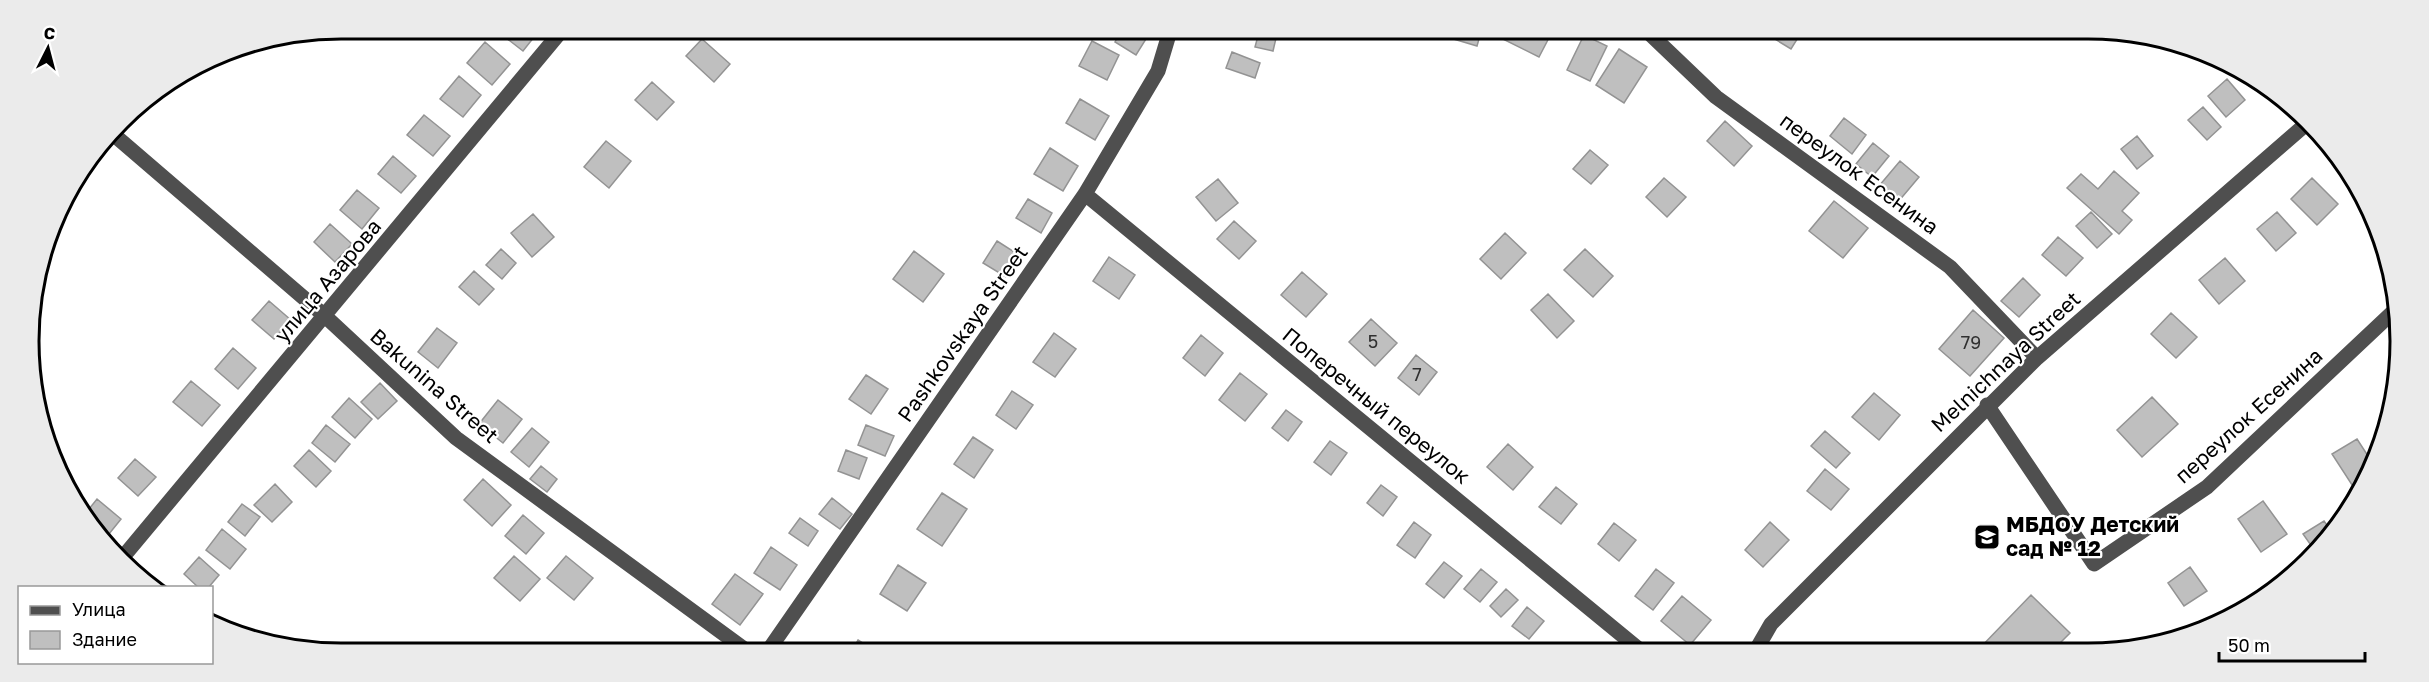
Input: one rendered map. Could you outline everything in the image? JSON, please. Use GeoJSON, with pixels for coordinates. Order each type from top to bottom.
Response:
{"type":"FeatureCollection","features":[{"type":"Feature","properties":{"kind":"street","name":"улица Азарова"},"geometry":{"type":"LineString","coordinates":[[126,554],[326,317],[555,39]]}},
{"type":"Feature","properties":{"kind":"street","name":"Pashkovskaya Street"},"geometry":{"type":"LineString","coordinates":[[773,643],[1086,194],[1158,71],[1168,39]]}},
{"type":"Feature","properties":{"kind":"street","name":"переулок Есенина"},"geometry":{"type":"LineString","coordinates":[[1655,39],[1716,97],[1950,267],[2037,358]]}},
{"type":"Feature","properties":{"kind":"street","name":"Melnichnaya Street"},"geometry":{"type":"LineString","coordinates":[[1759,643],[1771,624],[1987,405],[2037,358],[2303,128]]}},
{"type":"Feature","properties":{"kind":"street","name":"Bakunina Street"},"geometry":{"type":"LineString","coordinates":[[117,138],[326,317],[456,438],[735,643]]}},
{"type":"Feature","properties":{"kind":"street","name":"Поперечный переулок"},"geometry":{"type":"LineString","coordinates":[[1086,194],[1631,643]]}},
{"type":"Feature","properties":{"kind":"street","name":"переулок Есенина"},"geometry":{"type":"LineString","coordinates":[[1987,405],[2094,564],[2207,487],[2388,315]]}},
{"type":"Feature","properties":{"kind":"building"},"geometry":{"type":"Polygon","coordinates":[[[507,39],[532,39],[523,51],[507,39]]]}},
{"type":"Feature","properties":{"kind":"building"},"geometry":{"type":"Polygon","coordinates":[[[702,39],[730,64],[714,82],[686,56],[702,39]]]}},
{"type":"Feature","properties":{"kind":"building"},"geometry":{"type":"Polygon","coordinates":[[[1117,39],[1146,39],[1136,55],[1115,42],[1117,39]]]}},
{"type":"Feature","properties":{"kind":"building"},"geometry":{"type":"Polygon","coordinates":[[[1257,39],[1276,39],[1273,51],[1255,47],[1257,39]]]}},
{"type":"Feature","properties":{"kind":"building"},"geometry":{"type":"Polygon","coordinates":[[[1454,39],[1479,39],[1477,46],[1454,39]]]}},
{"type":"Feature","properties":{"kind":"building"},"geometry":{"type":"Polygon","coordinates":[[[1503,39],[1548,39],[1539,57],[1503,39]]]}},
{"type":"Feature","properties":{"kind":"building"},"geometry":{"type":"Polygon","coordinates":[[[1582,39],[1592,39],[1607,46],[1590,81],[1567,70],[1582,39]]]}},
{"type":"Feature","properties":{"kind":"building"},"geometry":{"type":"Polygon","coordinates":[[[1775,39],[1797,39],[1791,49],[1775,39]]]}},
{"type":"Feature","properties":{"kind":"building"},"geometry":{"type":"Polygon","coordinates":[[[1092,41],[1119,55],[1107,80],[1079,66],[1092,41]]]}},
{"type":"Feature","properties":{"kind":"building"},"geometry":{"type":"Polygon","coordinates":[[[485,42],[510,64],[492,85],[467,63],[485,42]]]}},
{"type":"Feature","properties":{"kind":"building"},"geometry":{"type":"Polygon","coordinates":[[[1619,49],[1647,67],[1624,103],[1596,85],[1619,49]]]}},
{"type":"Feature","properties":{"kind":"building"},"geometry":{"type":"Polygon","coordinates":[[[1232,52],[1260,63],[1255,78],[1226,68],[1232,52]]]}},
{"type":"Feature","properties":{"kind":"building"},"geometry":{"type":"Polygon","coordinates":[[[459,76],[481,95],[463,117],[440,99],[459,76]]]}},
{"type":"Feature","properties":{"kind":"building"},"geometry":{"type":"Polygon","coordinates":[[[2227,79],[2245,100],[2226,117],[2208,96],[2227,79]]]}},
{"type":"Feature","properties":{"kind":"building"},"geometry":{"type":"Polygon","coordinates":[[[652,82],[674,102],[657,120],[635,100],[652,82]]]}},
{"type":"Feature","properties":{"kind":"building"},"geometry":{"type":"Polygon","coordinates":[[[1080,99],[1109,116],[1095,140],[1066,123],[1080,99]]]}},
{"type":"Feature","properties":{"kind":"building"},"geometry":{"type":"Polygon","coordinates":[[[2203,107],[2221,127],[2207,140],[2188,120],[2203,107]]]}},
{"type":"Feature","properties":{"kind":"building"},"geometry":{"type":"Polygon","coordinates":[[[424,115],[450,136],[433,156],[407,135],[424,115]]]}},
{"type":"Feature","properties":{"kind":"building"},"geometry":{"type":"Polygon","coordinates":[[[1844,118],[1866,135],[1852,154],[1830,136],[1844,118]]]}},
{"type":"Feature","properties":{"kind":"building"},"geometry":{"type":"Polygon","coordinates":[[[1725,121],[1752,146],[1734,166],[1707,141],[1725,121]]]}},
{"type":"Feature","properties":{"kind":"building"},"geometry":{"type":"Polygon","coordinates":[[[2137,136],[2153,156],[2137,169],[2121,149],[2137,136]]]}},
{"type":"Feature","properties":{"kind":"building"},"geometry":{"type":"Polygon","coordinates":[[[606,141],[631,161],[609,188],[584,167],[606,141]]]}},
{"type":"Feature","properties":{"kind":"building"},"geometry":{"type":"Polygon","coordinates":[[[1873,143],[1889,156],[1872,177],[1856,164],[1873,143]]]}},
{"type":"Feature","properties":{"kind":"building"},"geometry":{"type":"Polygon","coordinates":[[[1050,148],[1078,166],[1063,191],[1034,174],[1050,148]]]}},
{"type":"Feature","properties":{"kind":"building"},"geometry":{"type":"Polygon","coordinates":[[[1590,150],[1608,165],[1591,184],[1573,169],[1590,150]]]}},
{"type":"Feature","properties":{"kind":"building"},"geometry":{"type":"Polygon","coordinates":[[[393,156],[416,176],[401,193],[378,174],[393,156]]]}},
{"type":"Feature","properties":{"kind":"building"},"geometry":{"type":"Polygon","coordinates":[[[1900,161],[1919,177],[1898,202],[1879,186],[1900,161]]]}},
{"type":"Feature","properties":{"kind":"building"},"geometry":{"type":"Polygon","coordinates":[[[2114,171],[2139,193],[2122,211],[2132,220],[2119,234],[2067,188],[2081,174],[2098,189],[2114,171]]]}},
{"type":"Feature","properties":{"kind":"building"},"geometry":{"type":"Polygon","coordinates":[[[1664,178],[1686,197],[1667,217],[1646,197],[1664,178]]]}},
{"type":"Feature","properties":{"kind":"building"},"geometry":{"type":"Polygon","coordinates":[[[2312,178],[2338,204],[2317,225],[2291,199],[2312,178]]]}},
{"type":"Feature","properties":{"kind":"building"},"geometry":{"type":"Polygon","coordinates":[[[1218,179],[1238,203],[1216,221],[1196,197],[1218,179]]]}},
{"type":"Feature","properties":{"kind":"building"},"geometry":{"type":"Polygon","coordinates":[[[357,190],[379,208],[362,229],[340,210],[357,190]]]}},
{"type":"Feature","properties":{"kind":"building"},"geometry":{"type":"Polygon","coordinates":[[[1028,199],[1052,213],[1041,233],[1016,218],[1028,199]]]}},
{"type":"Feature","properties":{"kind":"building"},"geometry":{"type":"Polygon","coordinates":[[[1834,201],[1868,228],[1843,258],[1809,231],[1834,201]]]}},
{"type":"Feature","properties":{"kind":"building"},"geometry":{"type":"Polygon","coordinates":[[[2091,212],[2112,234],[2097,248],[2076,226],[2091,212]]]}},
{"type":"Feature","properties":{"kind":"building"},"geometry":{"type":"Polygon","coordinates":[[[2277,212],[2296,233],[2276,251],[2257,229],[2277,212]]]}},
{"type":"Feature","properties":{"kind":"building"},"geometry":{"type":"Polygon","coordinates":[[[533,214],[554,237],[532,257],[511,233],[533,214]]]}},
{"type":"Feature","properties":{"kind":"building"},"geometry":{"type":"Polygon","coordinates":[[[1234,221],[1256,241],[1239,259],[1217,239],[1234,221]]]}},
{"type":"Feature","properties":{"kind":"building"},"geometry":{"type":"Polygon","coordinates":[[[330,224],[352,244],[335,262],[314,242],[330,224]]]}},
{"type":"Feature","properties":{"kind":"building"},"geometry":{"type":"Polygon","coordinates":[[[1505,233],[1526,253],[1501,279],[1480,259],[1505,233]]]}},
{"type":"Feature","properties":{"kind":"building"},"geometry":{"type":"Polygon","coordinates":[[[2058,237],[2083,258],[2066,276],[2042,255],[2058,237]]]}},
{"type":"Feature","properties":{"kind":"building"},"geometry":{"type":"Polygon","coordinates":[[[997,241],[1019,255],[1006,277],[983,263],[997,241]]]}},
{"type":"Feature","properties":{"kind":"building"},"geometry":{"type":"Polygon","coordinates":[[[501,249],[516,263],[502,279],[486,265],[501,249]]]}},
{"type":"Feature","properties":{"kind":"building"},"geometry":{"type":"Polygon","coordinates":[[[1585,249],[1613,276],[1593,297],[1564,270],[1585,249]]]}},
{"type":"Feature","properties":{"kind":"building"},"geometry":{"type":"Polygon","coordinates":[[[914,251],[944,274],[923,302],[893,279],[914,251]]]}},
{"type":"Feature","properties":{"kind":"building"},"geometry":{"type":"Polygon","coordinates":[[[1109,257],[1135,275],[1119,299],[1093,281],[1109,257]]]}},
{"type":"Feature","properties":{"kind":"building"},"geometry":{"type":"Polygon","coordinates":[[[2225,258],[2245,281],[2219,304],[2199,280],[2225,258]]]}},
{"type":"Feature","properties":{"kind":"building"},"geometry":{"type":"Polygon","coordinates":[[[474,271],[494,289],[479,305],[459,287],[474,271]]]}},
{"type":"Feature","properties":{"kind":"building"},"geometry":{"type":"Polygon","coordinates":[[[1302,272],[1327,294],[1306,317],[1281,295],[1302,272]]]}},
{"type":"Feature","properties":{"kind":"building"},"geometry":{"type":"Polygon","coordinates":[[[2023,278],[2040,295],[2019,317],[2001,301],[2023,278]]]}},
{"type":"Feature","properties":{"kind":"building"},"geometry":{"type":"Polygon","coordinates":[[[1548,294],[1574,321],[1557,338],[1531,310],[1548,294]]]}},
{"type":"Feature","properties":{"kind":"building"},"geometry":{"type":"Polygon","coordinates":[[[269,301],[291,320],[274,339],[252,320],[269,301]]]}},
{"type":"Feature","properties":{"kind":"building"},"geometry":{"type":"Polygon","coordinates":[[[1973,310],[2004,338],[1970,376],[1939,349],[1973,310]]]}},
{"type":"Feature","properties":{"kind":"building"},"geometry":{"type":"Polygon","coordinates":[[[2171,313],[2197,337],[2176,358],[2151,334],[2171,313]]]}},
{"type":"Feature","properties":{"kind":"building"},"geometry":{"type":"Polygon","coordinates":[[[1371,319],[1397,343],[1375,366],[1349,342],[1371,319]]]}},
{"type":"Feature","properties":{"kind":"building"},"geometry":{"type":"Polygon","coordinates":[[[437,328],[457,343],[438,368],[418,352],[437,328]]]}},
{"type":"Feature","properties":{"kind":"building"},"geometry":{"type":"Polygon","coordinates":[[[1054,333],[1076,349],[1055,377],[1033,362],[1054,333]]]}},
{"type":"Feature","properties":{"kind":"building"},"geometry":{"type":"Polygon","coordinates":[[[1201,335],[1223,353],[1205,376],[1183,358],[1201,335]]]}},
{"type":"Feature","properties":{"kind":"building"},"geometry":{"type":"Polygon","coordinates":[[[233,348],[256,368],[238,389],[215,369],[233,348]]]}},
{"type":"Feature","properties":{"kind":"building"},"geometry":{"type":"Polygon","coordinates":[[[1416,355],[1437,372],[1419,395],[1398,378],[1416,355]]]}},
{"type":"Feature","properties":{"kind":"building"},"geometry":{"type":"Polygon","coordinates":[[[1240,373],[1267,394],[1245,421],[1219,400],[1240,373]]]}},
{"type":"Feature","properties":{"kind":"building"},"geometry":{"type":"Polygon","coordinates":[[[866,375],[888,389],[871,414],[849,399],[866,375]]]}},
{"type":"Feature","properties":{"kind":"building"},"geometry":{"type":"Polygon","coordinates":[[[191,381],[220,405],[202,426],[173,402],[191,381]]]}},
{"type":"Feature","properties":{"kind":"building"},"geometry":{"type":"Polygon","coordinates":[[[380,383],[397,401],[378,419],[361,402],[380,383]]]}},
{"type":"Feature","properties":{"kind":"building"},"geometry":{"type":"Polygon","coordinates":[[[1012,391],[1033,405],[1016,429],[996,415],[1012,391]]]}},
{"type":"Feature","properties":{"kind":"building"},"geometry":{"type":"Polygon","coordinates":[[[1874,393],[1900,415],[1879,440],[1852,417],[1874,393]]]}},
{"type":"Feature","properties":{"kind":"building"},"geometry":{"type":"Polygon","coordinates":[[[2152,397],[2178,424],[2142,457],[2117,430],[2152,397]]]}},
{"type":"Feature","properties":{"kind":"building"},"geometry":{"type":"Polygon","coordinates":[[[349,398],[372,419],[355,438],[332,417],[349,398]]]}},
{"type":"Feature","properties":{"kind":"building"},"geometry":{"type":"Polygon","coordinates":[[[498,400],[522,419],[503,443],[479,424],[498,400]]]}},
{"type":"Feature","properties":{"kind":"building"},"geometry":{"type":"Polygon","coordinates":[[[1286,410],[1302,422],[1288,441],[1272,428],[1286,410]]]}},
{"type":"Feature","properties":{"kind":"building"},"geometry":{"type":"Polygon","coordinates":[[[326,425],[350,444],[335,462],[312,443],[326,425]]]}},
{"type":"Feature","properties":{"kind":"building"},"geometry":{"type":"Polygon","coordinates":[[[866,425],[894,436],[885,456],[858,445],[866,425]]]}},
{"type":"Feature","properties":{"kind":"building"},"geometry":{"type":"Polygon","coordinates":[[[532,428],[549,442],[529,467],[511,452],[532,428]]]}},
{"type":"Feature","properties":{"kind":"building"},"geometry":{"type":"Polygon","coordinates":[[[1825,431],[1850,453],[1836,468],[1811,446],[1825,431]]]}},
{"type":"Feature","properties":{"kind":"building"},"geometry":{"type":"Polygon","coordinates":[[[973,437],[993,450],[974,478],[954,464],[973,437]]]}},
{"type":"Feature","properties":{"kind":"building"},"geometry":{"type":"Polygon","coordinates":[[[2357,439],[2368,455],[2353,486],[2332,454],[2357,439]]]}},
{"type":"Feature","properties":{"kind":"building"},"geometry":{"type":"Polygon","coordinates":[[[1330,441],[1347,453],[1331,475],[1314,462],[1330,441]]]}},
{"type":"Feature","properties":{"kind":"building"},"geometry":{"type":"Polygon","coordinates":[[[1508,444],[1533,467],[1513,490],[1487,467],[1508,444]]]}},
{"type":"Feature","properties":{"kind":"building"},"geometry":{"type":"Polygon","coordinates":[[[309,450],[331,471],[316,487],[294,466],[309,450]]]}},
{"type":"Feature","properties":{"kind":"building"},"geometry":{"type":"Polygon","coordinates":[[[846,450],[867,458],[859,479],[838,471],[846,450]]]}},
{"type":"Feature","properties":{"kind":"building"},"geometry":{"type":"Polygon","coordinates":[[[135,459],[156,477],[138,496],[118,478],[135,459]]]}},
{"type":"Feature","properties":{"kind":"building"},"geometry":{"type":"Polygon","coordinates":[[[541,466],[557,479],[547,492],[530,479],[541,466]]]}},
{"type":"Feature","properties":{"kind":"building"},"geometry":{"type":"Polygon","coordinates":[[[1825,469],[1849,489],[1831,510],[1807,491],[1825,469]]]}},
{"type":"Feature","properties":{"kind":"building"},"geometry":{"type":"Polygon","coordinates":[[[483,479],[511,505],[492,526],[464,500],[483,479]]]}},
{"type":"Feature","properties":{"kind":"building"},"geometry":{"type":"Polygon","coordinates":[[[275,484],[292,502],[272,522],[254,505],[275,484]]]}},
{"type":"Feature","properties":{"kind":"building"},"geometry":{"type":"Polygon","coordinates":[[[1381,485],[1397,497],[1383,516],[1367,503],[1381,485]]]}},
{"type":"Feature","properties":{"kind":"building"},"geometry":{"type":"Polygon","coordinates":[[[1556,487],[1577,504],[1561,524],[1539,507],[1556,487]]]}},
{"type":"Feature","properties":{"kind":"building"},"geometry":{"type":"Polygon","coordinates":[[[942,493],[967,509],[942,546],[917,529],[942,493]]]}},
{"type":"Feature","properties":{"kind":"building"},"geometry":{"type":"Polygon","coordinates":[[[832,498],[852,514],[840,529],[819,514],[832,498]]]}},
{"type":"Feature","properties":{"kind":"building"},"geometry":{"type":"Polygon","coordinates":[[[97,499],[121,519],[109,534],[90,508],[97,499]]]}},
{"type":"Feature","properties":{"kind":"building"},"geometry":{"type":"Polygon","coordinates":[[[2263,501],[2287,534],[2261,552],[2238,519],[2263,501]]]}},
{"type":"Feature","properties":{"kind":"building"},"geometry":{"type":"Polygon","coordinates":[[[242,504],[260,517],[245,536],[228,522],[242,504]]]}},
{"type":"Feature","properties":{"kind":"building"},"geometry":{"type":"Polygon","coordinates":[[[523,515],[544,533],[526,554],[505,536],[523,515]]]}},
{"type":"Feature","properties":{"kind":"building"},"geometry":{"type":"Polygon","coordinates":[[[800,518],[818,531],[808,546],[789,533],[800,518]]]}},
{"type":"Feature","properties":{"kind":"building"},"geometry":{"type":"Polygon","coordinates":[[[2324,521],[2327,526],[2311,545],[2303,534],[2324,521]]]}},
{"type":"Feature","properties":{"kind":"building"},"geometry":{"type":"Polygon","coordinates":[[[1414,522],[1431,535],[1415,558],[1397,545],[1414,522]]]}},
{"type":"Feature","properties":{"kind":"building"},"geometry":{"type":"Polygon","coordinates":[[[1770,522],[1789,540],[1763,567],[1745,550],[1770,522]]]}},
{"type":"Feature","properties":{"kind":"building"},"geometry":{"type":"Polygon","coordinates":[[[1614,523],[1636,540],[1619,561],[1598,544],[1614,523]]]}},
{"type":"Feature","properties":{"kind":"building"},"geometry":{"type":"Polygon","coordinates":[[[222,529],[246,549],[230,569],[206,550],[222,529]]]}},
{"type":"Feature","properties":{"kind":"building"},"geometry":{"type":"Polygon","coordinates":[[[771,547],[797,565],[780,590],[754,573],[771,547]]]}},
{"type":"Feature","properties":{"kind":"building"},"geometry":{"type":"Polygon","coordinates":[[[514,556],[540,579],[520,601],[494,578],[514,556]]]}},
{"type":"Feature","properties":{"kind":"building"},"geometry":{"type":"Polygon","coordinates":[[[566,556],[593,578],[574,600],[547,578],[566,556]]]}},
{"type":"Feature","properties":{"kind":"building"},"geometry":{"type":"Polygon","coordinates":[[[199,557],[219,575],[210,586],[197,586],[184,574],[199,557]]]}},
{"type":"Feature","properties":{"kind":"building"},"geometry":{"type":"Polygon","coordinates":[[[1444,562],[1462,576],[1444,598],[1426,584],[1444,562]]]}},
{"type":"Feature","properties":{"kind":"building"},"geometry":{"type":"Polygon","coordinates":[[[898,565],[926,583],[907,611],[880,594],[898,565]]]}},
{"type":"Feature","properties":{"kind":"building"},"geometry":{"type":"Polygon","coordinates":[[[2190,567],[2207,591],[2184,606],[2168,583],[2190,567]]]}},
{"type":"Feature","properties":{"kind":"building"},"geometry":{"type":"Polygon","coordinates":[[[1481,569],[1497,582],[1480,602],[1464,589],[1481,569]]]}},
{"type":"Feature","properties":{"kind":"building"},"geometry":{"type":"Polygon","coordinates":[[[1656,569],[1674,583],[1653,610],[1635,596],[1656,569]]]}},
{"type":"Feature","properties":{"kind":"building"},"geometry":{"type":"Polygon","coordinates":[[[735,574],[763,594],[740,625],[712,604],[735,574]]]}},
{"type":"Feature","properties":{"kind":"building"},"geometry":{"type":"Polygon","coordinates":[[[1506,589],[1518,600],[1501,617],[1490,606],[1506,589]]]}},
{"type":"Feature","properties":{"kind":"building"},"geometry":{"type":"Polygon","coordinates":[[[2031,595],[2070,633],[2060,643],[1985,643],[2031,595]]]}},
{"type":"Feature","properties":{"kind":"building"},"geometry":{"type":"Polygon","coordinates":[[[1682,596],[1711,620],[1692,643],[1688,643],[1661,621],[1682,596]]]}},
{"type":"Feature","properties":{"kind":"building"},"geometry":{"type":"Polygon","coordinates":[[[1527,607],[1544,621],[1529,639],[1512,626],[1527,607]]]}},
{"type":"Feature","properties":{"kind":"place","name":"МБДОУ Детский сад № 12"},"geometry":{"type":"Point","coordinates":[1987,537]}}]}
